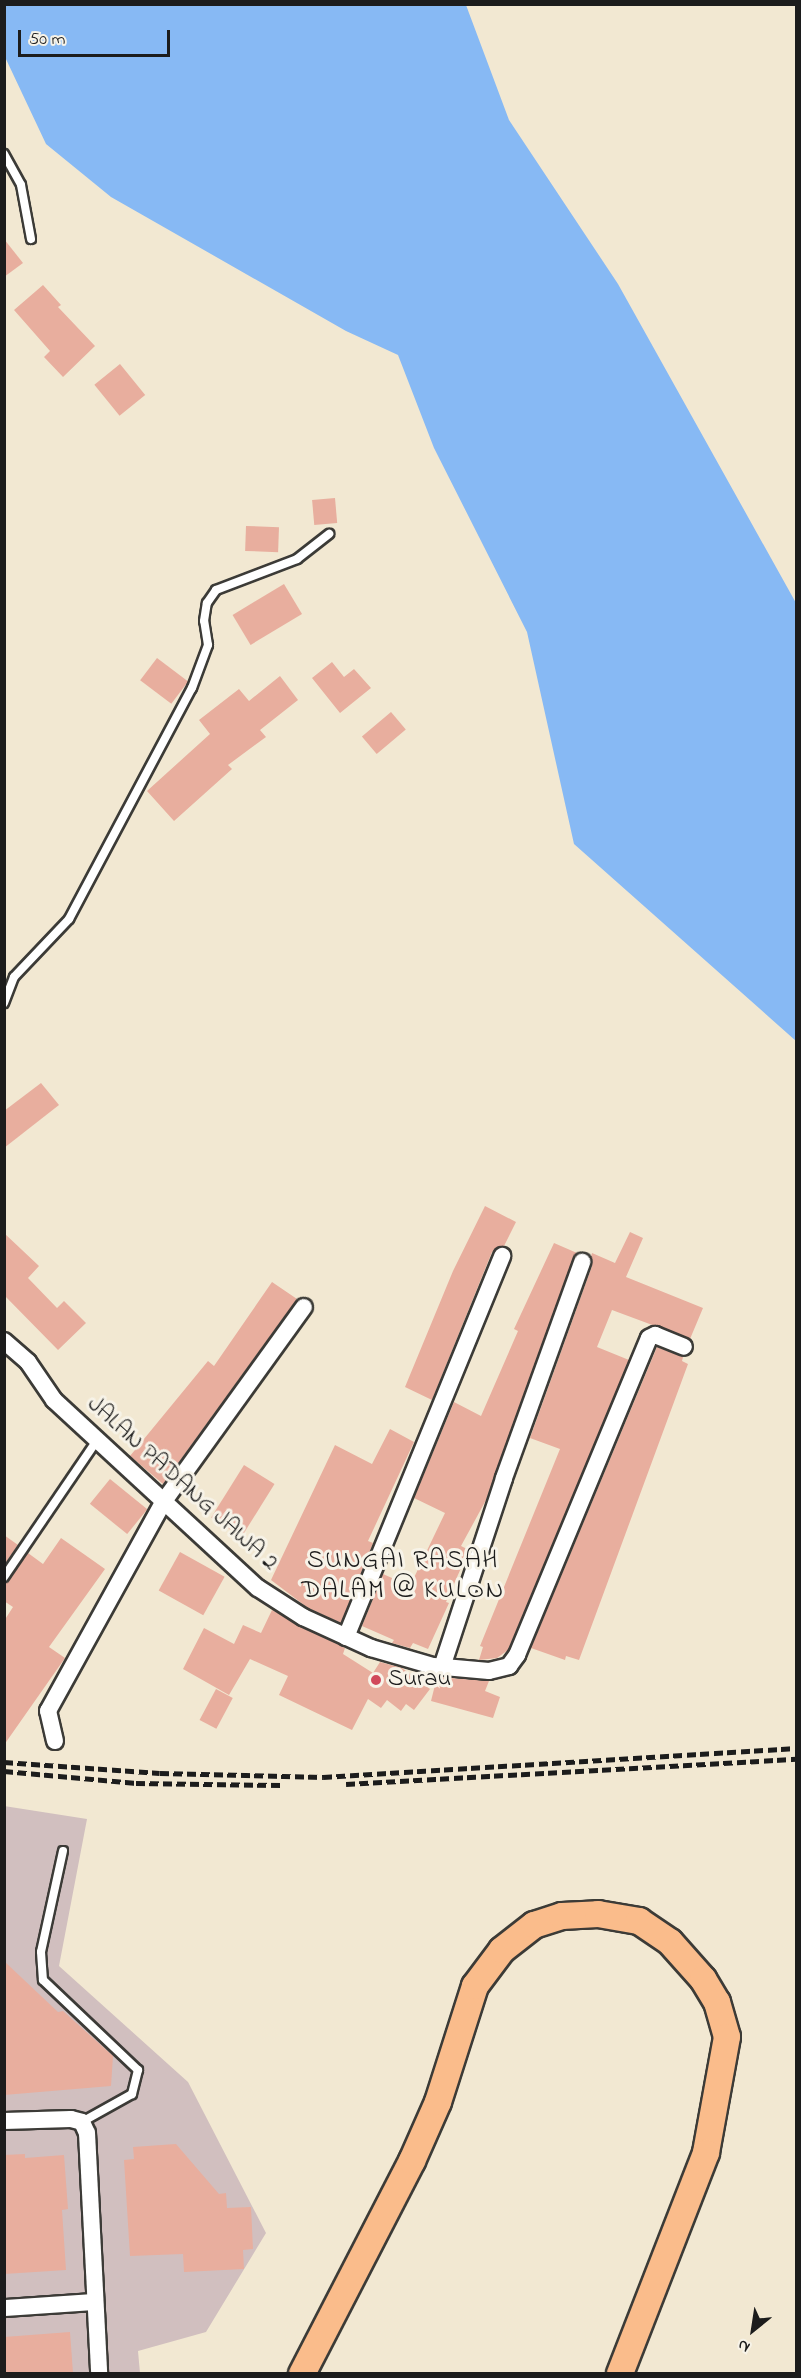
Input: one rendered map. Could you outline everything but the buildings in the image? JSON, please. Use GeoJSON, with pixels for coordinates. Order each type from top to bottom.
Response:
{"type":"FeatureCollection","features":[{"type":"Feature","properties":{"kind":"main road"},"geometry":{"type":"LineString","coordinates":[[302,2373],[412,2161],[438,2102],[475,1986],[502,1950],[534,1925],[562,1916],[598,1914],[639,1921],[670,1942],[713,1995],[727,2037],[706,2153],[620,2373]]}},
{"type":"Feature","properties":{"kind":"street"},"geometry":{"type":"LineString","coordinates":[[346,1637],[502,1256]]}},
{"type":"Feature","properties":{"kind":"street"},"geometry":{"type":"LineString","coordinates":[[442,1668],[504,1478],[582,1262]]}},
{"type":"Feature","properties":{"kind":"street"},"geometry":{"type":"LineString","coordinates":[[54,1742],[48,1711],[164,1501],[304,1307]]}},
{"type":"Feature","properties":{"kind":"street","name":"JALAN PADANG JAWA 2"},"geometry":{"type":"LineString","coordinates":[[4,1341],[28,1362],[54,1400],[258,1588],[303,1617],[371,1648],[442,1668],[489,1671],[509,1666],[517,1655],[649,1338],[655,1335],[684,1347]]}},
{"type":"Feature","properties":{"kind":"street"},"geometry":{"type":"LineString","coordinates":[[4,2121],[84,2128],[99,2373]]}},
{"type":"Feature","properties":{"kind":"street"},"geometry":{"type":"LineString","coordinates":[[4,2308],[93,2302]]}},
{"type":"Feature","properties":{"kind":"lane"},"geometry":{"type":"LineString","coordinates":[[4,154],[21,185],[31,239]]}},
{"type":"Feature","properties":{"kind":"lane"},"geometry":{"type":"LineString","coordinates":[[4,1003],[8,981],[69,919],[192,688],[208,645],[204,621],[207,603],[216,590],[297,559],[329,534]]}},
{"type":"Feature","properties":{"kind":"lane"},"geometry":{"type":"LineString","coordinates":[[4,1577],[97,1440]]}},
{"type":"Feature","properties":{"kind":"lane"},"geometry":{"type":"LineString","coordinates":[[63,1851],[41,1952],[43,1980],[138,2070],[132,2094],[84,2128]]}},
{"type":"Feature","properties":{"kind":"shaded area"},"geometry":{"type":"Polygon","coordinates":[[[4,1806],[87,1819],[59,1966],[188,2082],[266,2233],[206,2332],[138,2351],[140,2373],[5,2373],[4,1806]]]}},
{"type":"Feature","properties":{"kind":"water"},"geometry":{"type":"Polygon","coordinates":[[[5,4],[466,5],[509,120],[618,284],[796,603],[796,1041],[574,844],[527,632],[434,448],[398,355],[346,331],[111,197],[46,144],[5,57],[5,4]]]}},
{"type":"Feature","properties":{"kind":"railway"},"geometry":{"type":"LineString","coordinates":[[4,1762],[160,1773],[323,1777],[796,1748]]}},
{"type":"Feature","properties":{"kind":"railway"},"geometry":{"type":"LineString","coordinates":[[346,1784],[796,1759]]}},
{"type":"Feature","properties":{"kind":"railway"},"geometry":{"type":"LineString","coordinates":[[4,1771],[136,1783],[283,1785]]}},
{"type":"Feature","properties":{"kind":"place","name":"Surau"},"geometry":{"type":"Point","coordinates":[376,1680]}},
{"type":"Feature","properties":{"kind":"district","name":"SUNGAI RASAH DALAM @ KULON"},"geometry":{"type":"Point","coordinates":[403,1576]}}]}
